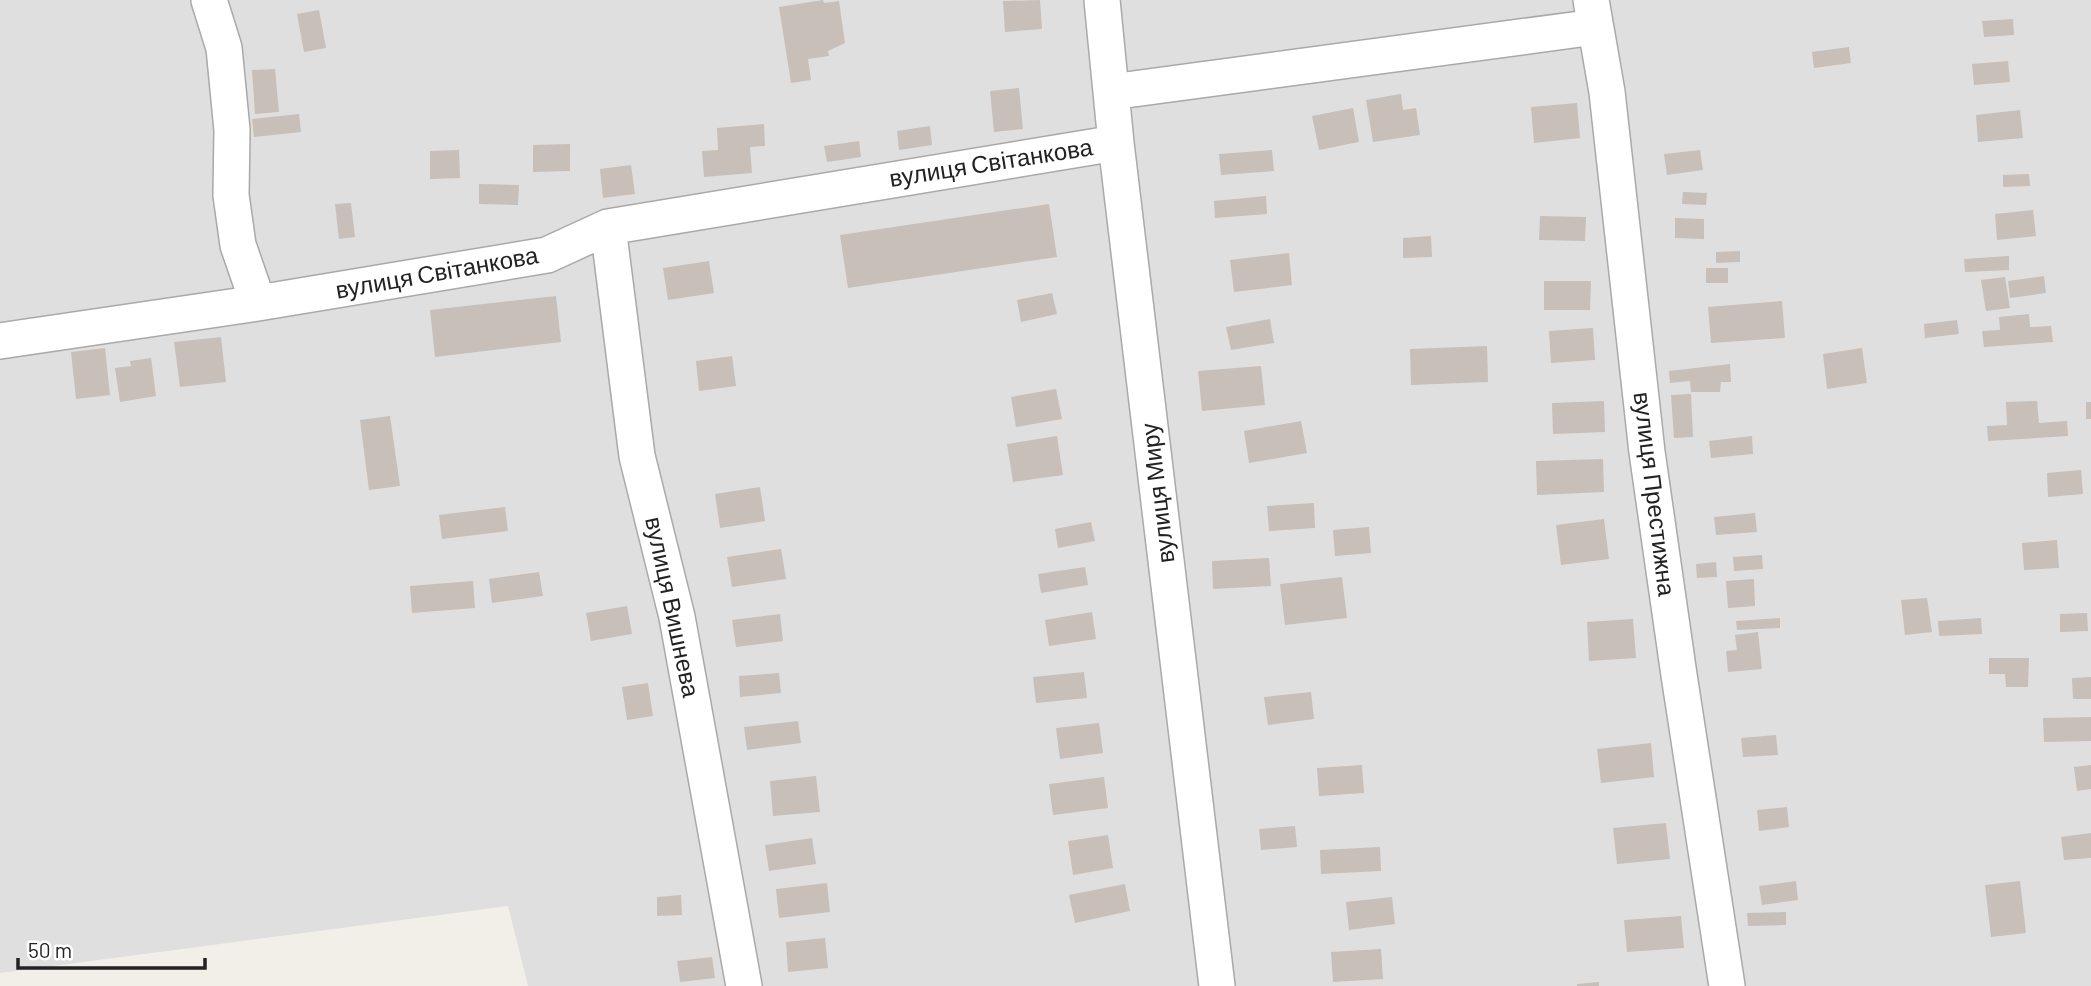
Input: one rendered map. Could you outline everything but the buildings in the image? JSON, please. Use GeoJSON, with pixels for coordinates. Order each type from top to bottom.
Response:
{"type":"FeatureCollection","features":[{"type":"Feature","properties":{"kind":"street"},"geometry":{"type":"LineString","coordinates":[[209,0],[224,48],[232,130],[231,195],[238,245],[258,303]]}},
{"type":"Feature","properties":{"kind":"street","name":"вулиця Миру"},"geometry":{"type":"LineString","coordinates":[[1102,0],[1116,143],[1217,986]]}},
{"type":"Feature","properties":{"kind":"street"},"geometry":{"type":"LineString","coordinates":[[1111,92],[1593,14]]}},
{"type":"Feature","properties":{"kind":"street","name":"вулиця Престижна"},"geometry":{"type":"LineString","coordinates":[[1593,14],[1607,92],[1647,452],[1727,986]]}},
{"type":"Feature","properties":{"kind":"street","name":"вулиця Світанкова"},"geometry":{"type":"LineString","coordinates":[[0,341],[258,303],[547,255],[608,227],[1116,143]]}},
{"type":"Feature","properties":{"kind":"street","name":"вулиця Вишнева"},"geometry":{"type":"LineString","coordinates":[[608,227],[637,456],[677,617],[744,986]]}},
{"type":"Feature","properties":{"kind":"shaded area"},"geometry":{"type":"Polygon","coordinates":[[[0,0],[2091,0],[2091,986],[528,986],[508,906],[0,973],[0,0]]]}}]}
